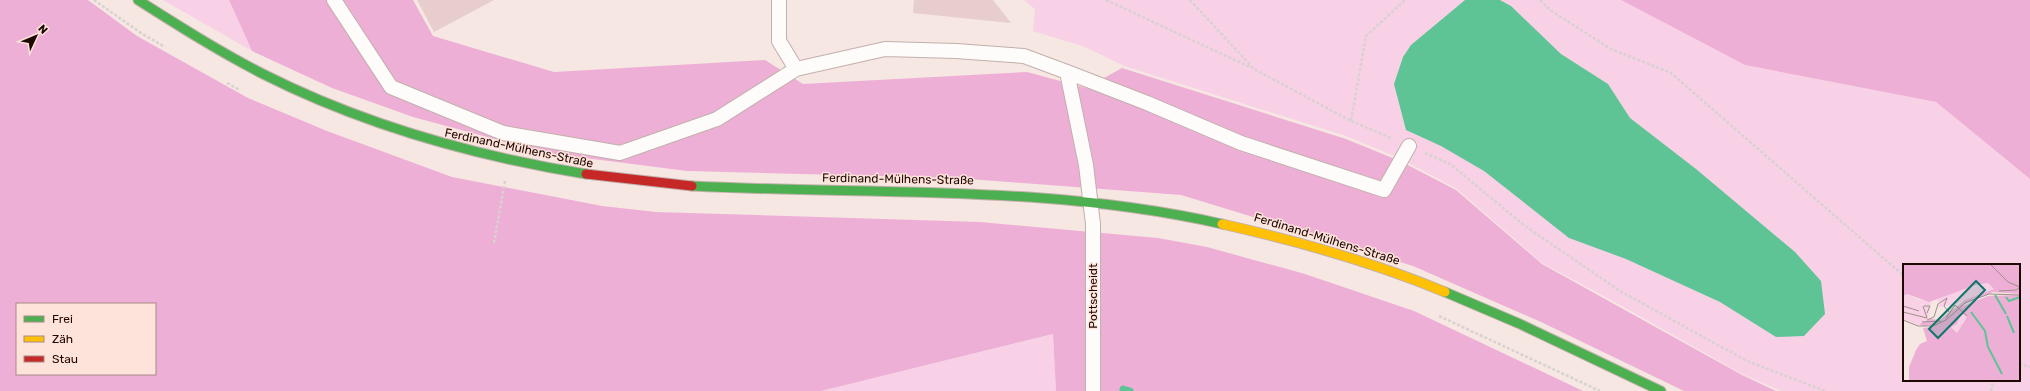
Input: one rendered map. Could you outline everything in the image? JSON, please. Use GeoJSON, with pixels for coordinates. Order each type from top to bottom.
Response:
{"type":"FeatureCollection","features":[{"type":"Feature","properties":{"kind":"main road","name":"Ferdinand-Mülhens-Straße"},"geometry":{"type":"LineString","coordinates":[[138,0],[241,64],[334,107],[441,144],[508,161],[566,173],[627,181],[689,186],[988,194],[1091,201],[1168,212],[1248,228],[1323,248],[1431,286],[1543,334],[1661,391]]}},
{"type":"Feature","properties":{"kind":"lane"},"geometry":{"type":"LineString","coordinates":[[334,0],[391,87],[503,133],[620,153],[717,119],[796,69],[885,49],[956,51],[1024,56],[1147,103],[1241,143],[1384,190],[1409,146]]}},
{"type":"Feature","properties":{"kind":"lane"},"geometry":{"type":"LineString","coordinates":[[779,0],[779,41],[796,69]]}},
{"type":"Feature","properties":{"kind":"lane","name":"Pottscheidt"},"geometry":{"type":"LineString","coordinates":[[1067,72],[1086,164],[1093,224],[1092,391]]}},
{"type":"Feature","properties":{"kind":"path"},"geometry":{"type":"LineString","coordinates":[[1106,0],[1254,69],[1351,121],[1450,164],[1525,226],[1620,291],[1747,361],[1825,391]]}},
{"type":"Feature","properties":{"kind":"path"},"geometry":{"type":"LineString","coordinates":[[1190,0],[1254,69]]}},
{"type":"Feature","properties":{"kind":"path"},"geometry":{"type":"LineString","coordinates":[[1351,121],[1366,36],[1405,0]]}},
{"type":"Feature","properties":{"kind":"path"},"geometry":{"type":"LineString","coordinates":[[1540,0],[1550,10],[1611,49],[1671,73],[1903,275]]}},
{"type":"Feature","properties":{"kind":"path"},"geometry":{"type":"LineString","coordinates":[[494,243],[508,161]]}},
{"type":"Feature","properties":{"kind":"path"},"geometry":{"type":"LineString","coordinates":[[2020,364],[2030,367]]}},
{"type":"Feature","properties":{"kind":"path"},"geometry":{"type":"LineString","coordinates":[[1991,391],[1993,381]]}},
{"type":"Feature","properties":{"kind":"shaded area"},"geometry":{"type":"Polygon","coordinates":[[[0,0],[88,0],[137,36],[248,98],[327,131],[452,177],[602,206],[656,212],[980,222],[1158,238],[1207,247],[1305,274],[1414,311],[1583,391],[1056,391],[1053,334],[821,391],[0,391],[0,0]]]}},
{"type":"Feature","properties":{"kind":"shaded area"},"geometry":{"type":"Polygon","coordinates":[[[163,0],[229,0],[252,51],[163,0]]]}},
{"type":"Feature","properties":{"kind":"shaded area"},"geometry":{"type":"Polygon","coordinates":[[[229,0],[413,0],[433,36],[554,72],[765,60],[803,84],[1027,72],[1086,88],[1122,68],[1346,139],[1400,161],[1456,190],[1542,264],[1742,375],[1776,391],[1684,391],[1541,322],[1413,266],[1181,195],[956,178],[687,171],[546,153],[413,117],[332,88],[252,51],[229,0]]]}},
{"type":"Feature","properties":{"kind":"shaded area"},"geometry":{"type":"Polygon","coordinates":[[[1024,0],[1621,0],[1745,65],[1936,102],[2030,179],[2030,391],[1781,391],[1742,374],[1542,263],[1457,189],[1401,159],[1346,136],[1124,66],[1085,47],[1033,31],[1035,9],[1024,0]]]}},
{"type":"Feature","properties":{"kind":"shaded area"},"geometry":{"type":"Polygon","coordinates":[[[1465,0],[1500,0],[1511,6],[1561,54],[1608,84],[1630,118],[1696,169],[1795,252],[1821,281],[1825,314],[1804,336],[1776,337],[1720,302],[1626,259],[1569,238],[1484,171],[1441,146],[1406,130],[1394,84],[1403,57],[1411,45],[1465,0]]]}},
{"type":"Feature","properties":{"kind":"shaded area"},"geometry":{"type":"Polygon","coordinates":[[[1621,0],[2030,0],[2030,179],[1936,102],[1745,65],[1621,0]]]}},
{"type":"Feature","properties":{"kind":"shaded area"},"geometry":{"type":"Polygon","coordinates":[[[1053,334],[1056,391],[821,391],[1053,334]]]}},
{"type":"Feature","properties":{"kind":"building"},"geometry":{"type":"Polygon","coordinates":[[[417,0],[494,0],[434,32],[417,0]]]}},
{"type":"Feature","properties":{"kind":"building"},"geometry":{"type":"Polygon","coordinates":[[[914,0],[993,0],[1011,23],[913,13],[914,0]]]}},
{"type":"Feature","properties":{"kind":"waterway"},"geometry":{"type":"LineString","coordinates":[[1123,389],[1130,391]]}},
{"type":"Feature","properties":{"kind":"traffic: fast"},"geometry":{"type":"LineString","coordinates":[[138,0],[247,66],[340,109],[462,148],[544,167],[586,174]]}},
{"type":"Feature","properties":{"kind":"traffic: fast"},"geometry":{"type":"LineString","coordinates":[[692,186],[759,189],[958,193],[1024,197],[1090,202],[1156,211],[1222,224]]}},
{"type":"Feature","properties":{"kind":"traffic: fast"},"geometry":{"type":"LineString","coordinates":[[1445,292],[1520,324],[1661,391]]}},
{"type":"Feature","properties":{"kind":"traffic: slow"},"geometry":{"type":"LineString","coordinates":[[1222,224],[1335,253],[1390,271],[1445,292]]}},
{"type":"Feature","properties":{"kind":"traffic: jam"},"geometry":{"type":"LineString","coordinates":[[586,174],[692,186]]}}]}
